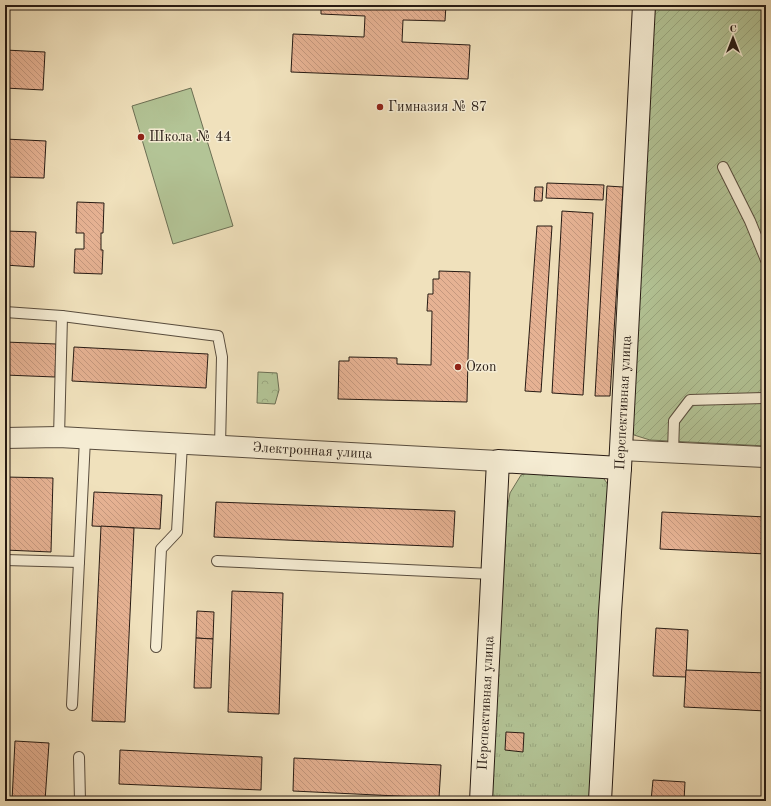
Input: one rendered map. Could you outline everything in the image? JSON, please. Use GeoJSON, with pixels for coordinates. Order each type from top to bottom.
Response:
{"type":"FeatureCollection","features":[{"type":"Feature","properties":{"kind":"street","name":"Перспективная улица"},"geometry":{"type":"LineString","coordinates":[[600,801],[644,5]]}},
{"type":"Feature","properties":{"kind":"street","name":"Электронная улица"},"geometry":{"type":"LineString","coordinates":[[5,438],[59,437],[498,460],[620,459],[673,452],[766,457]]}},
{"type":"Feature","properties":{"kind":"street","name":"Перспективная улица"},"geometry":{"type":"LineString","coordinates":[[481,801],[498,460]]}},
{"type":"Feature","properties":{"kind":"lane"},"geometry":{"type":"LineString","coordinates":[[723,167],[750,221],[766,260]]}},
{"type":"Feature","properties":{"kind":"lane"},"geometry":{"type":"LineString","coordinates":[[5,312],[62,316],[218,336],[222,357],[220,446]]}},
{"type":"Feature","properties":{"kind":"lane"},"geometry":{"type":"LineString","coordinates":[[59,437],[62,316]]}},
{"type":"Feature","properties":{"kind":"lane"},"geometry":{"type":"LineString","coordinates":[[673,452],[674,421],[690,400],[766,398]]}},
{"type":"Feature","properties":{"kind":"lane"},"geometry":{"type":"LineString","coordinates":[[72,705],[85,439]]}},
{"type":"Feature","properties":{"kind":"lane"},"geometry":{"type":"LineString","coordinates":[[156,647],[161,549],[177,532],[182,444]]}},
{"type":"Feature","properties":{"kind":"lane"},"geometry":{"type":"LineString","coordinates":[[5,560],[79,562]]}},
{"type":"Feature","properties":{"kind":"lane"},"geometry":{"type":"LineString","coordinates":[[218,561],[492,574]]}},
{"type":"Feature","properties":{"kind":"lane"},"geometry":{"type":"LineString","coordinates":[[79,757],[80,801]]}},
{"type":"Feature","properties":{"kind":"green space"},"geometry":{"type":"Polygon","coordinates":[[[655,5],[766,5],[766,446],[650,440],[634,435],[629,421],[655,5]]]}},
{"type":"Feature","properties":{"kind":"green space"},"geometry":{"type":"Polygon","coordinates":[[[191,88],[233,226],[173,244],[132,106],[191,88]]]}},
{"type":"Feature","properties":{"kind":"green space"},"geometry":{"type":"Polygon","coordinates":[[[258,372],[277,373],[279,390],[275,404],[257,403],[258,372]]]}},
{"type":"Feature","properties":{"kind":"green space"},"geometry":{"type":"Polygon","coordinates":[[[534,471],[601,475],[607,483],[610,492],[594,801],[491,801],[507,510],[510,493],[521,475],[534,471]]]}},
{"type":"Feature","properties":{"kind":"building"},"geometry":{"type":"Polygon","coordinates":[[[321,5],[446,5],[445,21],[403,20],[402,42],[470,45],[468,79],[291,72],[293,34],[364,37],[365,16],[321,14],[321,5]]]}},
{"type":"Feature","properties":{"kind":"building"},"geometry":{"type":"Polygon","coordinates":[[[5,50],[45,52],[43,90],[5,88],[5,50]]]}},
{"type":"Feature","properties":{"kind":"building"},"geometry":{"type":"Polygon","coordinates":[[[5,139],[46,141],[44,178],[5,177],[5,139]]]}},
{"type":"Feature","properties":{"kind":"building"},"geometry":{"type":"Polygon","coordinates":[[[547,183],[604,185],[603,200],[546,198],[547,183]]]}},
{"type":"Feature","properties":{"kind":"building"},"geometry":{"type":"Polygon","coordinates":[[[607,186],[623,187],[610,396],[595,396],[607,186]]]}},
{"type":"Feature","properties":{"kind":"building"},"geometry":{"type":"Polygon","coordinates":[[[535,187],[543,187],[542,201],[534,201],[535,187]]]}},
{"type":"Feature","properties":{"kind":"building"},"geometry":{"type":"Polygon","coordinates":[[[77,202],[104,203],[103,233],[101,233],[101,250],[103,250],[102,274],[74,273],[75,249],[84,249],[84,233],[76,233],[77,202]]]}},
{"type":"Feature","properties":{"kind":"building"},"geometry":{"type":"Polygon","coordinates":[[[562,211],[593,213],[583,395],[552,393],[562,211]]]}},
{"type":"Feature","properties":{"kind":"building"},"geometry":{"type":"Polygon","coordinates":[[[537,226],[552,226],[541,392],[525,391],[537,226]]]}},
{"type":"Feature","properties":{"kind":"building"},"geometry":{"type":"Polygon","coordinates":[[[5,231],[36,232],[34,267],[5,265],[5,231]]]}},
{"type":"Feature","properties":{"kind":"building"},"geometry":{"type":"Polygon","coordinates":[[[439,271],[470,272],[467,402],[338,399],[339,361],[349,361],[349,357],[397,358],[397,364],[431,365],[432,311],[427,311],[428,294],[433,294],[433,279],[439,279],[439,271]]]}},
{"type":"Feature","properties":{"kind":"building"},"geometry":{"type":"Polygon","coordinates":[[[5,342],[56,344],[55,377],[5,375],[5,342]]]}},
{"type":"Feature","properties":{"kind":"building"},"geometry":{"type":"Polygon","coordinates":[[[74,347],[208,354],[206,388],[72,381],[74,347]]]}},
{"type":"Feature","properties":{"kind":"building"},"geometry":{"type":"Polygon","coordinates":[[[5,477],[53,478],[51,552],[5,550],[5,477]]]}},
{"type":"Feature","properties":{"kind":"building"},"geometry":{"type":"Polygon","coordinates":[[[94,492],[162,495],[160,529],[92,526],[94,492]]]}},
{"type":"Feature","properties":{"kind":"building"},"geometry":{"type":"Polygon","coordinates":[[[216,502],[455,511],[453,547],[214,537],[216,502]]]}},
{"type":"Feature","properties":{"kind":"building"},"geometry":{"type":"Polygon","coordinates":[[[662,512],[766,517],[766,554],[660,549],[662,512]]]}},
{"type":"Feature","properties":{"kind":"building"},"geometry":{"type":"Polygon","coordinates":[[[101,526],[134,528],[125,722],[92,721],[101,526]]]}},
{"type":"Feature","properties":{"kind":"building"},"geometry":{"type":"Polygon","coordinates":[[[232,591],[283,593],[279,714],[228,712],[232,591]]]}},
{"type":"Feature","properties":{"kind":"building"},"geometry":{"type":"Polygon","coordinates":[[[197,611],[214,612],[213,639],[196,638],[197,611]]]}},
{"type":"Feature","properties":{"kind":"building"},"geometry":{"type":"Polygon","coordinates":[[[656,628],[688,630],[686,677],[653,676],[656,628]]]}},
{"type":"Feature","properties":{"kind":"building"},"geometry":{"type":"Polygon","coordinates":[[[196,638],[213,639],[211,688],[194,688],[196,638]]]}},
{"type":"Feature","properties":{"kind":"building"},"geometry":{"type":"Polygon","coordinates":[[[686,670],[766,673],[766,711],[684,707],[686,670]]]}},
{"type":"Feature","properties":{"kind":"building"},"geometry":{"type":"Polygon","coordinates":[[[506,732],[524,733],[523,752],[505,750],[506,732]]]}},
{"type":"Feature","properties":{"kind":"building"},"geometry":{"type":"Polygon","coordinates":[[[15,741],[49,743],[45,801],[12,801],[15,741]]]}},
{"type":"Feature","properties":{"kind":"building"},"geometry":{"type":"Polygon","coordinates":[[[120,750],[262,757],[261,790],[119,784],[120,750]]]}},
{"type":"Feature","properties":{"kind":"building"},"geometry":{"type":"Polygon","coordinates":[[[294,758],[441,765],[439,798],[293,791],[294,758]]]}},
{"type":"Feature","properties":{"kind":"building"},"geometry":{"type":"Polygon","coordinates":[[[653,780],[685,782],[684,801],[651,801],[653,780]]]}},
{"type":"Feature","properties":{"kind":"place","name":"Гимназия № 87"},"geometry":{"type":"Point","coordinates":[380,107]}},
{"type":"Feature","properties":{"kind":"place","name":"Школа № 44"},"geometry":{"type":"Point","coordinates":[141,137]}},
{"type":"Feature","properties":{"kind":"place","name":"Ozon"},"geometry":{"type":"Point","coordinates":[458,367]}}]}
